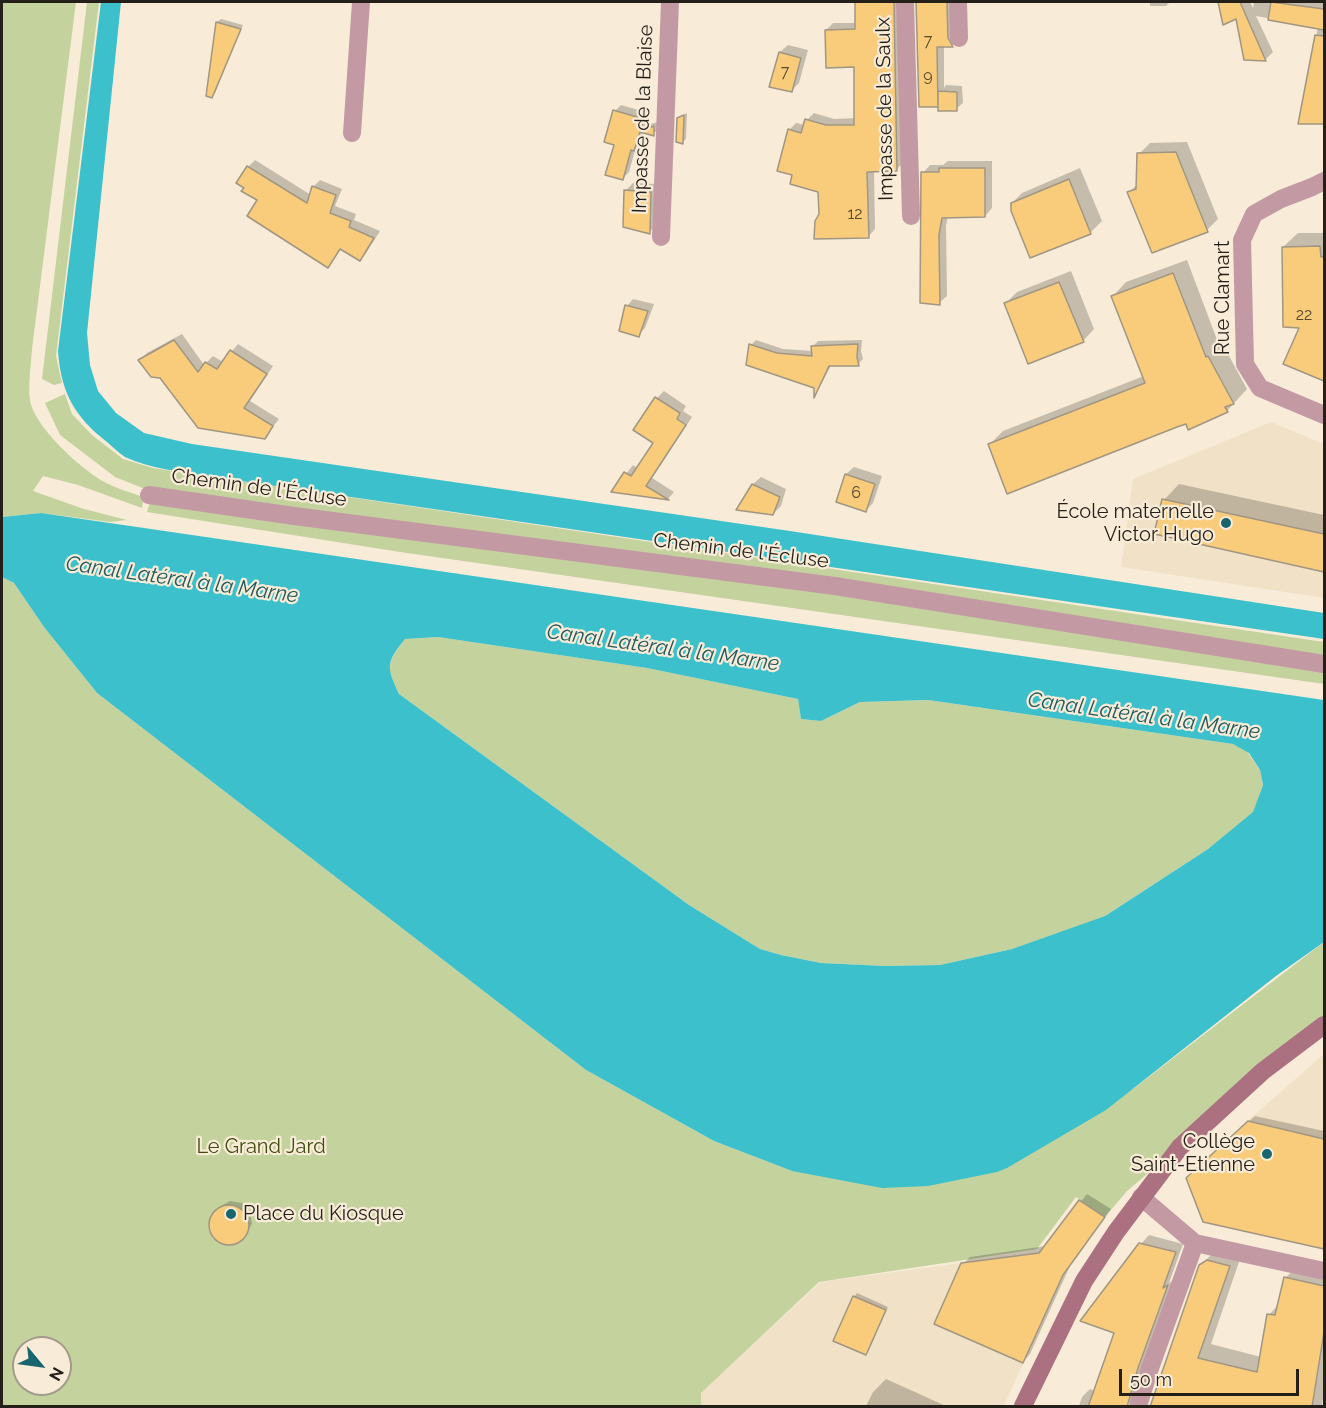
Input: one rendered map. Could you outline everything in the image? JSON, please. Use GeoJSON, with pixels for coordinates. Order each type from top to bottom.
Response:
{"type":"FeatureCollection","features":[{"type":"Feature","properties":{"kind":"main road"},"geometry":{"type":"LineString","coordinates":[[1023,1407],[1084,1281],[1141,1197],[1180,1147],[1263,1071],[1324,1025]]}},
{"type":"Feature","properties":{"kind":"street"},"geometry":{"type":"LineString","coordinates":[[352,133],[361,2]]}},
{"type":"Feature","properties":{"kind":"street","name":"Impasse de la Blaise"},"geometry":{"type":"LineString","coordinates":[[661,237],[670,2]]}},
{"type":"Feature","properties":{"kind":"street","name":"Impasse de la Saulx"},"geometry":{"type":"LineString","coordinates":[[905,2],[911,216]]}},
{"type":"Feature","properties":{"kind":"street"},"geometry":{"type":"LineString","coordinates":[[958,2],[959,38]]}},
{"type":"Feature","properties":{"kind":"street","name":"Rue Clamart"},"geometry":{"type":"LineString","coordinates":[[1324,180],[1254,214],[1242,240],[1245,364],[1260,388],[1324,415]]}},
{"type":"Feature","properties":{"kind":"street","name":"Chemin de l'Écluse"},"geometry":{"type":"LineString","coordinates":[[149,495],[306,518],[835,586],[1324,664]]}},
{"type":"Feature","properties":{"kind":"street"},"geometry":{"type":"LineString","coordinates":[[1141,1197],[1195,1243],[1324,1271]]}},
{"type":"Feature","properties":{"kind":"street"},"geometry":{"type":"LineString","coordinates":[[1138,1407],[1195,1243]]}},
{"type":"Feature","properties":{"kind":"shaded area","name":"École maternelle Victor Hugo"},"geometry":{"type":"Polygon","coordinates":[[[1271,422],[1324,444],[1324,598],[1121,567],[1133,479],[1271,422]]]}},
{"type":"Feature","properties":{"kind":"shaded area","name":"Collège Saint-Etienne"},"geometry":{"type":"Polygon","coordinates":[[[1324,1054],[1324,1249],[1203,1222],[1186,1178],[1221,1144],[1324,1054]]]}},
{"type":"Feature","properties":{"kind":"shaded area"},"geometry":{"type":"Polygon","coordinates":[[[1079,1200],[1105,1217],[1063,1275],[1004,1406],[700,1406],[700,1393],[821,1282],[1034,1253],[1037,1255],[1079,1200]]]}},
{"type":"Feature","properties":{"kind":"green space"},"geometry":{"type":"Polygon","coordinates":[[[2,2],[76,2],[32,349],[30,401],[40,422],[49,434],[81,466],[106,483],[144,497],[142,508],[78,485],[43,476],[33,491],[84,509],[127,520],[110,522],[41,513],[2,517],[2,2]]]}},
{"type":"Feature","properties":{"kind":"green space"},"geometry":{"type":"Polygon","coordinates":[[[87,2],[99,2],[56,356],[62,383],[54,385],[42,379],[87,2]]]}},
{"type":"Feature","properties":{"kind":"green space"},"geometry":{"type":"Polygon","coordinates":[[[65,394],[72,414],[92,435],[123,459],[153,468],[1324,642],[1324,662],[145,489],[115,477],[60,435],[45,403],[65,394]]]}},
{"type":"Feature","properties":{"kind":"green space"},"geometry":{"type":"Polygon","coordinates":[[[150,502],[712,573],[1324,668],[1324,684],[400,552],[147,512],[150,502]]]}},
{"type":"Feature","properties":{"kind":"green space","name":"Le Grand Jard"},"geometry":{"type":"Polygon","coordinates":[[[2,577],[14,583],[44,627],[97,693],[586,1070],[714,1141],[792,1171],[1133,1089],[1324,942],[1324,1025],[1127,1191],[1105,1217],[1076,1197],[1037,1249],[819,1282],[701,1393],[701,1406],[2,1406],[2,577]]]}},
{"type":"Feature","properties":{"kind":"green space"},"geometry":{"type":"Polygon","coordinates":[[[438,637],[647,668],[798,699],[801,719],[821,721],[860,702],[928,700],[1233,744],[1246,750],[1260,770],[1263,785],[1253,813],[1208,849],[1103,917],[1012,949],[940,965],[885,966],[821,963],[760,949],[689,905],[399,694],[390,671],[394,654],[405,639],[438,637]]]}},
{"type":"Feature","properties":{"kind":"water"},"geometry":{"type":"Polygon","coordinates":[[[101,2],[121,2],[87,333],[90,365],[98,391],[116,413],[144,433],[192,444],[790,531],[1324,613],[1324,639],[207,476],[155,467],[125,457],[96,433],[78,413],[66,392],[58,351],[101,2]]]}},
{"type":"Feature","properties":{"kind":"water","name":"Canal Latéral à la Marne"},"geometry":{"type":"Polygon","coordinates":[[[41,513],[1324,700],[1324,942],[1276,976],[1106,1110],[1007,1168],[928,1186],[882,1188],[792,1171],[714,1141],[586,1070],[97,693],[44,627],[14,583],[2,577],[2,517],[41,513]],[[438,637],[405,639],[391,660],[390,671],[399,694],[689,905],[760,949],[821,963],[885,966],[940,965],[1012,949],[1105,916],[1208,849],[1253,812],[1263,785],[1260,770],[1249,753],[1233,744],[928,700],[860,702],[821,721],[801,719],[798,699],[647,668],[438,637]]]}},
{"type":"Feature","properties":{"kind":"building"},"geometry":{"type":"Polygon","coordinates":[[[855,2],[894,2],[897,171],[867,172],[869,238],[814,239],[815,221],[819,214],[818,192],[790,184],[792,175],[777,171],[788,129],[801,133],[805,119],[826,125],[854,125],[854,67],[826,68],[825,30],[855,29],[855,2]]]}},
{"type":"Feature","properties":{"kind":"building"},"geometry":{"type":"Polygon","coordinates":[[[916,2],[947,2],[948,38],[953,47],[937,47],[938,107],[919,107],[916,2]]]}},
{"type":"Feature","properties":{"kind":"building"},"geometry":{"type":"Polygon","coordinates":[[[1218,2],[1240,2],[1266,61],[1244,60],[1236,19],[1223,25],[1218,2]]]}},
{"type":"Feature","properties":{"kind":"building"},"geometry":{"type":"Polygon","coordinates":[[[1271,2],[1324,9],[1324,30],[1268,20],[1271,2]]]}},
{"type":"Feature","properties":{"kind":"building"},"geometry":{"type":"Polygon","coordinates":[[[216,22],[241,29],[212,98],[206,96],[216,22]]]}},
{"type":"Feature","properties":{"kind":"building"},"geometry":{"type":"Polygon","coordinates":[[[1315,35],[1324,36],[1324,124],[1298,124],[1315,35]]]}},
{"type":"Feature","properties":{"kind":"building"},"geometry":{"type":"Polygon","coordinates":[[[779,52],[801,58],[792,92],[769,87],[779,52]]]}},
{"type":"Feature","properties":{"kind":"building"},"geometry":{"type":"Polygon","coordinates":[[[938,91],[957,92],[957,111],[938,111],[938,91]]]}},
{"type":"Feature","properties":{"kind":"building"},"geometry":{"type":"Polygon","coordinates":[[[613,110],[644,119],[640,131],[654,126],[654,136],[640,132],[634,151],[631,150],[623,180],[605,175],[614,145],[604,142],[613,110]]]}},
{"type":"Feature","properties":{"kind":"building"},"geometry":{"type":"Polygon","coordinates":[[[684,115],[683,144],[676,142],[677,118],[684,115]]]}},
{"type":"Feature","properties":{"kind":"building"},"geometry":{"type":"Polygon","coordinates":[[[1176,152],[1208,232],[1152,253],[1127,192],[1136,189],[1137,153],[1176,152]]]}},
{"type":"Feature","properties":{"kind":"building"},"geometry":{"type":"Polygon","coordinates":[[[247,166],[307,203],[312,186],[336,195],[330,213],[351,221],[349,227],[374,238],[360,261],[340,249],[328,268],[247,216],[257,200],[241,191],[244,188],[236,183],[247,166]]]}},
{"type":"Feature","properties":{"kind":"building"},"geometry":{"type":"Polygon","coordinates":[[[939,168],[985,168],[985,217],[942,218],[939,235],[940,305],[920,303],[921,172],[939,172],[939,168]]]}},
{"type":"Feature","properties":{"kind":"building"},"geometry":{"type":"Polygon","coordinates":[[[1069,179],[1091,234],[1030,258],[1011,211],[1011,203],[1069,179]]]}},
{"type":"Feature","properties":{"kind":"building"},"geometry":{"type":"Polygon","coordinates":[[[624,190],[651,192],[650,234],[623,227],[624,190]]]}},
{"type":"Feature","properties":{"kind":"building"},"geometry":{"type":"Polygon","coordinates":[[[1320,246],[1321,257],[1324,257],[1324,381],[1283,364],[1299,328],[1283,327],[1282,247],[1320,246]]]}},
{"type":"Feature","properties":{"kind":"building"},"geometry":{"type":"Polygon","coordinates":[[[1173,273],[1206,357],[1208,356],[1234,404],[1225,407],[1228,412],[1188,430],[1186,424],[1177,427],[1007,494],[988,444],[1145,383],[1111,296],[1173,273]]]}},
{"type":"Feature","properties":{"kind":"building"},"geometry":{"type":"Polygon","coordinates":[[[1059,282],[1084,342],[1028,364],[1004,303],[1059,282]]]}},
{"type":"Feature","properties":{"kind":"building"},"geometry":{"type":"Polygon","coordinates":[[[625,305],[648,311],[639,337],[619,331],[625,305]]]}},
{"type":"Feature","properties":{"kind":"building"},"geometry":{"type":"Polygon","coordinates":[[[174,340],[198,372],[205,362],[217,369],[230,350],[267,374],[244,408],[273,426],[265,439],[198,428],[160,378],[151,377],[138,360],[174,340]]]}},
{"type":"Feature","properties":{"kind":"building"},"geometry":{"type":"Polygon","coordinates":[[[749,344],[777,353],[812,356],[811,346],[858,344],[859,366],[829,366],[814,398],[814,388],[746,365],[749,344]]]}},
{"type":"Feature","properties":{"kind":"building"},"geometry":{"type":"Polygon","coordinates":[[[655,397],[680,413],[677,419],[686,425],[646,486],[669,500],[611,492],[624,472],[631,476],[653,443],[633,430],[655,397]]]}},
{"type":"Feature","properties":{"kind":"building"},"geometry":{"type":"Polygon","coordinates":[[[845,474],[875,484],[866,512],[836,502],[845,474]]]}},
{"type":"Feature","properties":{"kind":"building"},"geometry":{"type":"Polygon","coordinates":[[[752,484],[780,497],[773,515],[736,510],[752,484]]]}},
{"type":"Feature","properties":{"kind":"building"},"geometry":{"type":"Polygon","coordinates":[[[1162,499],[1324,534],[1324,572],[1154,534],[1162,499]]]}},
{"type":"Feature","properties":{"kind":"building","name":"Collège Saint-Etienne"},"geometry":{"type":"Polygon","coordinates":[[[1248,1121],[1324,1139],[1324,1249],[1203,1222],[1186,1178],[1248,1121]]]}},
{"type":"Feature","properties":{"kind":"building"},"geometry":{"type":"Polygon","coordinates":[[[1079,1200],[1105,1217],[1063,1275],[1023,1363],[934,1324],[961,1263],[1039,1253],[1079,1200]]]}},
{"type":"Feature","properties":{"kind":"building"},"geometry":{"type":"Polygon","coordinates":[[[229,1205],[237,1206],[243,1211],[248,1217],[248,1233],[243,1239],[237,1244],[229,1245],[221,1244],[215,1239],[210,1233],[209,1225],[210,1217],[215,1211],[221,1206],[229,1205]]]}},
{"type":"Feature","properties":{"kind":"building"},"geometry":{"type":"Polygon","coordinates":[[[1139,1243],[1176,1252],[1163,1288],[1168,1285],[1138,1368],[1127,1407],[1088,1407],[1114,1333],[1080,1321],[1139,1243]]]}},
{"type":"Feature","properties":{"kind":"building"},"geometry":{"type":"Polygon","coordinates":[[[1207,1260],[1230,1266],[1198,1358],[1257,1372],[1267,1314],[1275,1315],[1284,1277],[1324,1286],[1324,1332],[1312,1407],[1150,1407],[1199,1265],[1207,1260]]]}},
{"type":"Feature","properties":{"kind":"building"},"geometry":{"type":"Polygon","coordinates":[[[853,1296],[886,1310],[866,1355],[833,1341],[853,1296]]]}},
{"type":"Feature","properties":{"kind":"place","name":"École maternelle Victor Hugo"},"geometry":{"type":"Point","coordinates":[1226,523]}},
{"type":"Feature","properties":{"kind":"place","name":"Collège Saint-Etienne"},"geometry":{"type":"Point","coordinates":[1267,1154]}},
{"type":"Feature","properties":{"kind":"place","name":"Place du Kiosque"},"geometry":{"type":"Point","coordinates":[231,1214]}}]}
